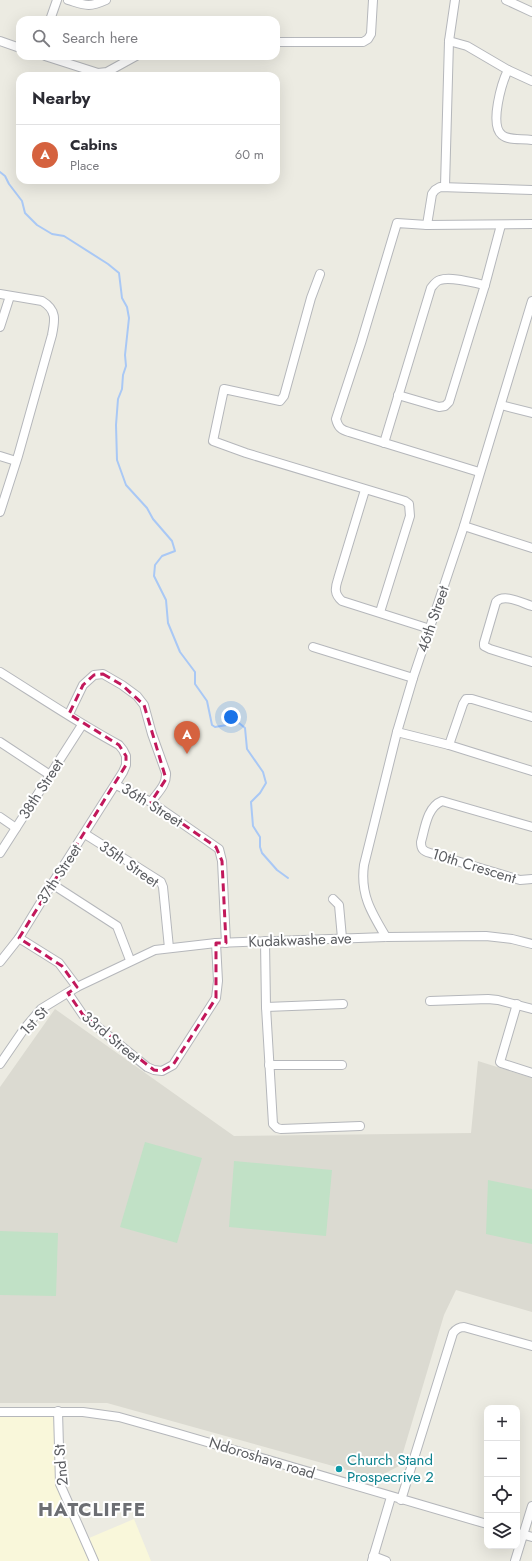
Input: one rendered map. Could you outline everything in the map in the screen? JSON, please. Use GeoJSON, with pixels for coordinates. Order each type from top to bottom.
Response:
{"type":"FeatureCollection","features":[{"type":"Feature","properties":{"kind":"street"},"geometry":{"type":"LineString","coordinates":[[51,16],[57,0]]}},
{"type":"Feature","properties":{"kind":"street"},"geometry":{"type":"LineString","coordinates":[[68,0],[94,5],[106,0]]}},
{"type":"Feature","properties":{"kind":"street"},"geometry":{"type":"LineString","coordinates":[[280,42],[363,42],[368,39],[371,34],[373,0]]}},
{"type":"Feature","properties":{"kind":"street"},"geometry":{"type":"LineString","coordinates":[[445,186],[449,41],[455,0]]}},
{"type":"Feature","properties":{"kind":"street"},"geometry":{"type":"LineString","coordinates":[[506,0],[532,12]]}},
{"type":"Feature","properties":{"kind":"street"},"geometry":{"type":"LineString","coordinates":[[0,41],[16,47]]}},
{"type":"Feature","properties":{"kind":"street"},"geometry":{"type":"LineString","coordinates":[[449,41],[467,46],[508,70],[532,81]]}},
{"type":"Feature","properties":{"kind":"street"},"geometry":{"type":"LineString","coordinates":[[57,60],[92,72]]}},
{"type":"Feature","properties":{"kind":"street"},"geometry":{"type":"LineString","coordinates":[[107,72],[129,60]]}},
{"type":"Feature","properties":{"kind":"street"},"geometry":{"type":"LineString","coordinates":[[508,70],[499,97],[497,119],[500,135],[506,138],[532,140]]}},
{"type":"Feature","properties":{"kind":"street"},"geometry":{"type":"LineString","coordinates":[[427,225],[432,194],[440,187],[532,190]]}},
{"type":"Feature","properties":{"kind":"street"},"geometry":{"type":"LineString","coordinates":[[479,472],[342,430],[336,419],[364,335],[397,224],[532,224]]}},
{"type":"Feature","properties":{"kind":"street"},"geometry":{"type":"LineString","coordinates":[[398,395],[439,407],[445,406],[449,402],[485,285],[501,225]]}},
{"type":"Feature","properties":{"kind":"street"},"geometry":{"type":"LineString","coordinates":[[320,274],[284,396],[280,401],[224,389],[213,441],[246,453],[405,501],[409,504],[410,516],[380,612]]}},
{"type":"Feature","properties":{"kind":"street"},"geometry":{"type":"LineString","coordinates":[[384,443],[431,288],[435,282],[441,279],[485,285]]}},
{"type":"Feature","properties":{"kind":"street"},"geometry":{"type":"LineString","coordinates":[[0,294],[42,301],[52,311],[55,320],[18,456],[0,512]]}},
{"type":"Feature","properties":{"kind":"street"},"geometry":{"type":"LineString","coordinates":[[0,327],[10,296]]}},
{"type":"Feature","properties":{"kind":"street","name":"46th Street"},"geometry":{"type":"LineString","coordinates":[[386,937],[371,913],[363,889],[362,880],[364,865],[397,732],[413,678],[464,526],[479,472],[532,301]]}},
{"type":"Feature","properties":{"kind":"street"},"geometry":{"type":"LineString","coordinates":[[501,405],[532,413]]}},
{"type":"Feature","properties":{"kind":"street"},"geometry":{"type":"LineString","coordinates":[[0,456],[16,461]]}},
{"type":"Feature","properties":{"kind":"street"},"geometry":{"type":"LineString","coordinates":[[365,490],[338,579],[335,592],[337,597],[342,601],[430,628]]}},
{"type":"Feature","properties":{"kind":"street"},"geometry":{"type":"LineString","coordinates":[[464,526],[532,548]]}},
{"type":"Feature","properties":{"kind":"street"},"geometry":{"type":"LineString","coordinates":[[532,606],[505,598],[498,599],[484,646],[532,662]]}},
{"type":"Feature","properties":{"kind":"street"},"geometry":{"type":"LineString","coordinates":[[313,647],[413,678]]}},
{"type":"Feature","properties":{"kind":"street","name":"36th Street"},"geometry":{"type":"LineString","coordinates":[[0,672],[68,714],[82,725],[119,745],[126,756],[126,765],[116,785],[151,802],[219,849],[222,861],[226,942]]}},
{"type":"Feature","properties":{"kind":"street"},"geometry":{"type":"LineString","coordinates":[[68,714],[83,685],[94,675],[103,674],[137,696],[144,705],[152,734],[166,773],[164,784],[151,802]]}},
{"type":"Feature","properties":{"kind":"street"},"geometry":{"type":"LineString","coordinates":[[449,745],[466,699],[472,699],[532,717]]}},
{"type":"Feature","properties":{"kind":"street","name":"38th Street"},"geometry":{"type":"LineString","coordinates":[[0,853],[82,725]]}},
{"type":"Feature","properties":{"kind":"street"},"geometry":{"type":"LineString","coordinates":[[397,732],[449,745],[532,770]]}},
{"type":"Feature","properties":{"kind":"street"},"geometry":{"type":"LineString","coordinates":[[0,742],[50,774]]}},
{"type":"Feature","properties":{"kind":"street","name":"37th Street"},"geometry":{"type":"LineString","coordinates":[[0,962],[19,938],[116,785]]}},
{"type":"Feature","properties":{"kind":"street","name":"10th Crescent"},"geometry":{"type":"LineString","coordinates":[[532,827],[442,801],[436,803],[432,808],[421,842],[421,847],[424,851],[520,880],[532,879]]}},
{"type":"Feature","properties":{"kind":"street"},"geometry":{"type":"LineString","coordinates":[[0,817],[16,828]]}},
{"type":"Feature","properties":{"kind":"street","name":"35th Street"},"geometry":{"type":"LineString","coordinates":[[85,834],[160,882],[163,887],[169,948]]}},
{"type":"Feature","properties":{"kind":"street"},"geometry":{"type":"LineString","coordinates":[[52,884],[117,926],[130,960]]}},
{"type":"Feature","properties":{"kind":"street"},"geometry":{"type":"LineString","coordinates":[[333,899],[339,905],[342,938]]}},
{"type":"Feature","properties":{"kind":"street","name":"Kudakwashe ave"},"geometry":{"type":"LineString","coordinates":[[76,987],[130,960],[155,950],[226,942],[342,938],[486,936],[512,939],[532,944]]}},
{"type":"Feature","properties":{"kind":"street"},"geometry":{"type":"LineString","coordinates":[[19,938],[59,963],[76,987]]}},
{"type":"Feature","properties":{"kind":"street"},"geometry":{"type":"LineString","coordinates":[[265,941],[266,1008],[273,1124],[277,1128],[281,1129],[360,1126]]}},
{"type":"Feature","properties":{"kind":"street","name":"33rd Street"},"geometry":{"type":"LineString","coordinates":[[68,993],[83,1015],[147,1067],[162,1071],[172,1065],[216,998],[218,981],[216,943]]}},
{"type":"Feature","properties":{"kind":"street","name":"1st St"},"geometry":{"type":"LineString","coordinates":[[0,1064],[36,1014],[76,987]]}},
{"type":"Feature","properties":{"kind":"street"},"geometry":{"type":"LineString","coordinates":[[430,1001],[488,999],[517,1004],[532,1009]]}},
{"type":"Feature","properties":{"kind":"street"},"geometry":{"type":"LineString","coordinates":[[266,1008],[343,1004]]}},
{"type":"Feature","properties":{"kind":"street"},"geometry":{"type":"LineString","coordinates":[[517,1004],[500,1062],[532,1073]]}},
{"type":"Feature","properties":{"kind":"street"},"geometry":{"type":"LineString","coordinates":[[269,1065],[342,1065]]}},
{"type":"Feature","properties":{"kind":"street"},"geometry":{"type":"LineString","coordinates":[[401,1500],[453,1333],[459,1327],[464,1327],[532,1346]]}},
{"type":"Feature","properties":{"kind":"street","name":"2nd St"},"geometry":{"type":"LineString","coordinates":[[58,1411],[60,1484],[94,1561]]}},
{"type":"Feature","properties":{"kind":"street","name":"Ndoroshava road"},"geometry":{"type":"LineString","coordinates":[[0,1412],[90,1412],[119,1417],[484,1523]]}},
{"type":"Feature","properties":{"kind":"street"},"geometry":{"type":"LineString","coordinates":[[386,1561],[372,1559],[391,1497]]}},
{"type":"Feature","properties":{"kind":"street"},"geometry":{"type":"LineString","coordinates":[[532,1506],[520,1534],[532,1537]]}},
{"type":"Feature","properties":{"kind":"street"},"geometry":{"type":"LineString","coordinates":[[515,1561],[517,1549]]}},
{"type":"Feature","properties":{"kind":"highlighted area"},"geometry":{"type":"Polygon","coordinates":[[[103,674],[122,685],[144,705],[166,779],[151,802],[216,847],[222,861],[226,943],[216,943],[216,998],[173,1065],[162,1071],[154,1070],[83,1015],[68,993],[77,987],[62,966],[19,938],[126,765],[126,756],[119,745],[69,714],[83,685],[94,675],[103,674]]]}},
{"type":"Feature","properties":{"kind":"shaded area"},"geometry":{"type":"Polygon","coordinates":[[[55,1009],[234,1136],[471,1133],[478,1061],[532,1078],[532,1312],[456,1290],[444,1315],[399,1466],[376,1478],[107,1403],[0,1403],[0,1087],[55,1009]]]}},
{"type":"Feature","properties":{"kind":"shaded area"},"geometry":{"type":"Polygon","coordinates":[[[0,1411],[53,1411],[56,1485],[82,1541],[134,1519],[151,1561],[0,1561],[0,1411]]]}},
{"type":"Feature","properties":{"kind":"green space"},"geometry":{"type":"Polygon","coordinates":[[[145,1142],[202,1158],[177,1243],[120,1227],[145,1142]]]}},
{"type":"Feature","properties":{"kind":"green space"},"geometry":{"type":"Polygon","coordinates":[[[234,1161],[332,1170],[326,1236],[229,1227],[234,1161]]]}},
{"type":"Feature","properties":{"kind":"green space"},"geometry":{"type":"Polygon","coordinates":[[[488,1180],[532,1189],[532,1244],[486,1234],[488,1180]]]}},
{"type":"Feature","properties":{"kind":"green space"},"geometry":{"type":"Polygon","coordinates":[[[0,1231],[58,1233],[56,1296],[0,1295],[0,1231]]]}},
{"type":"Feature","properties":{"kind":"waterway"},"geometry":{"type":"LineString","coordinates":[[0,172],[5,176],[22,201],[25,213],[37,225],[52,234],[64,236],[108,264],[119,273],[122,298],[127,307],[129,318],[125,355],[126,366],[123,375],[122,389],[118,399],[116,425],[117,460],[126,485],[147,508],[153,519],[172,541],[175,551],[162,556],[155,565],[154,576],[166,600],[168,623],[180,652],[195,672],[195,684],[207,701],[212,725],[215,727],[239,723],[245,728],[247,749],[263,772],[266,783],[260,793],[251,802],[253,826],[260,837],[260,847],[262,853],[277,870],[288,878]]}},
{"type":"Feature","properties":{"kind":"place","name":"Cabins"},"geometry":{"type":"Point","coordinates":[187,754]}},
{"type":"Feature","properties":{"kind":"place","name":"Church Stand Prospecrive 2"},"geometry":{"type":"Point","coordinates":[339,1469]}},
{"type":"Feature","properties":{"kind":"district","name":"HATCLIFFE"},"geometry":{"type":"Point","coordinates":[92,1509]}}]}
